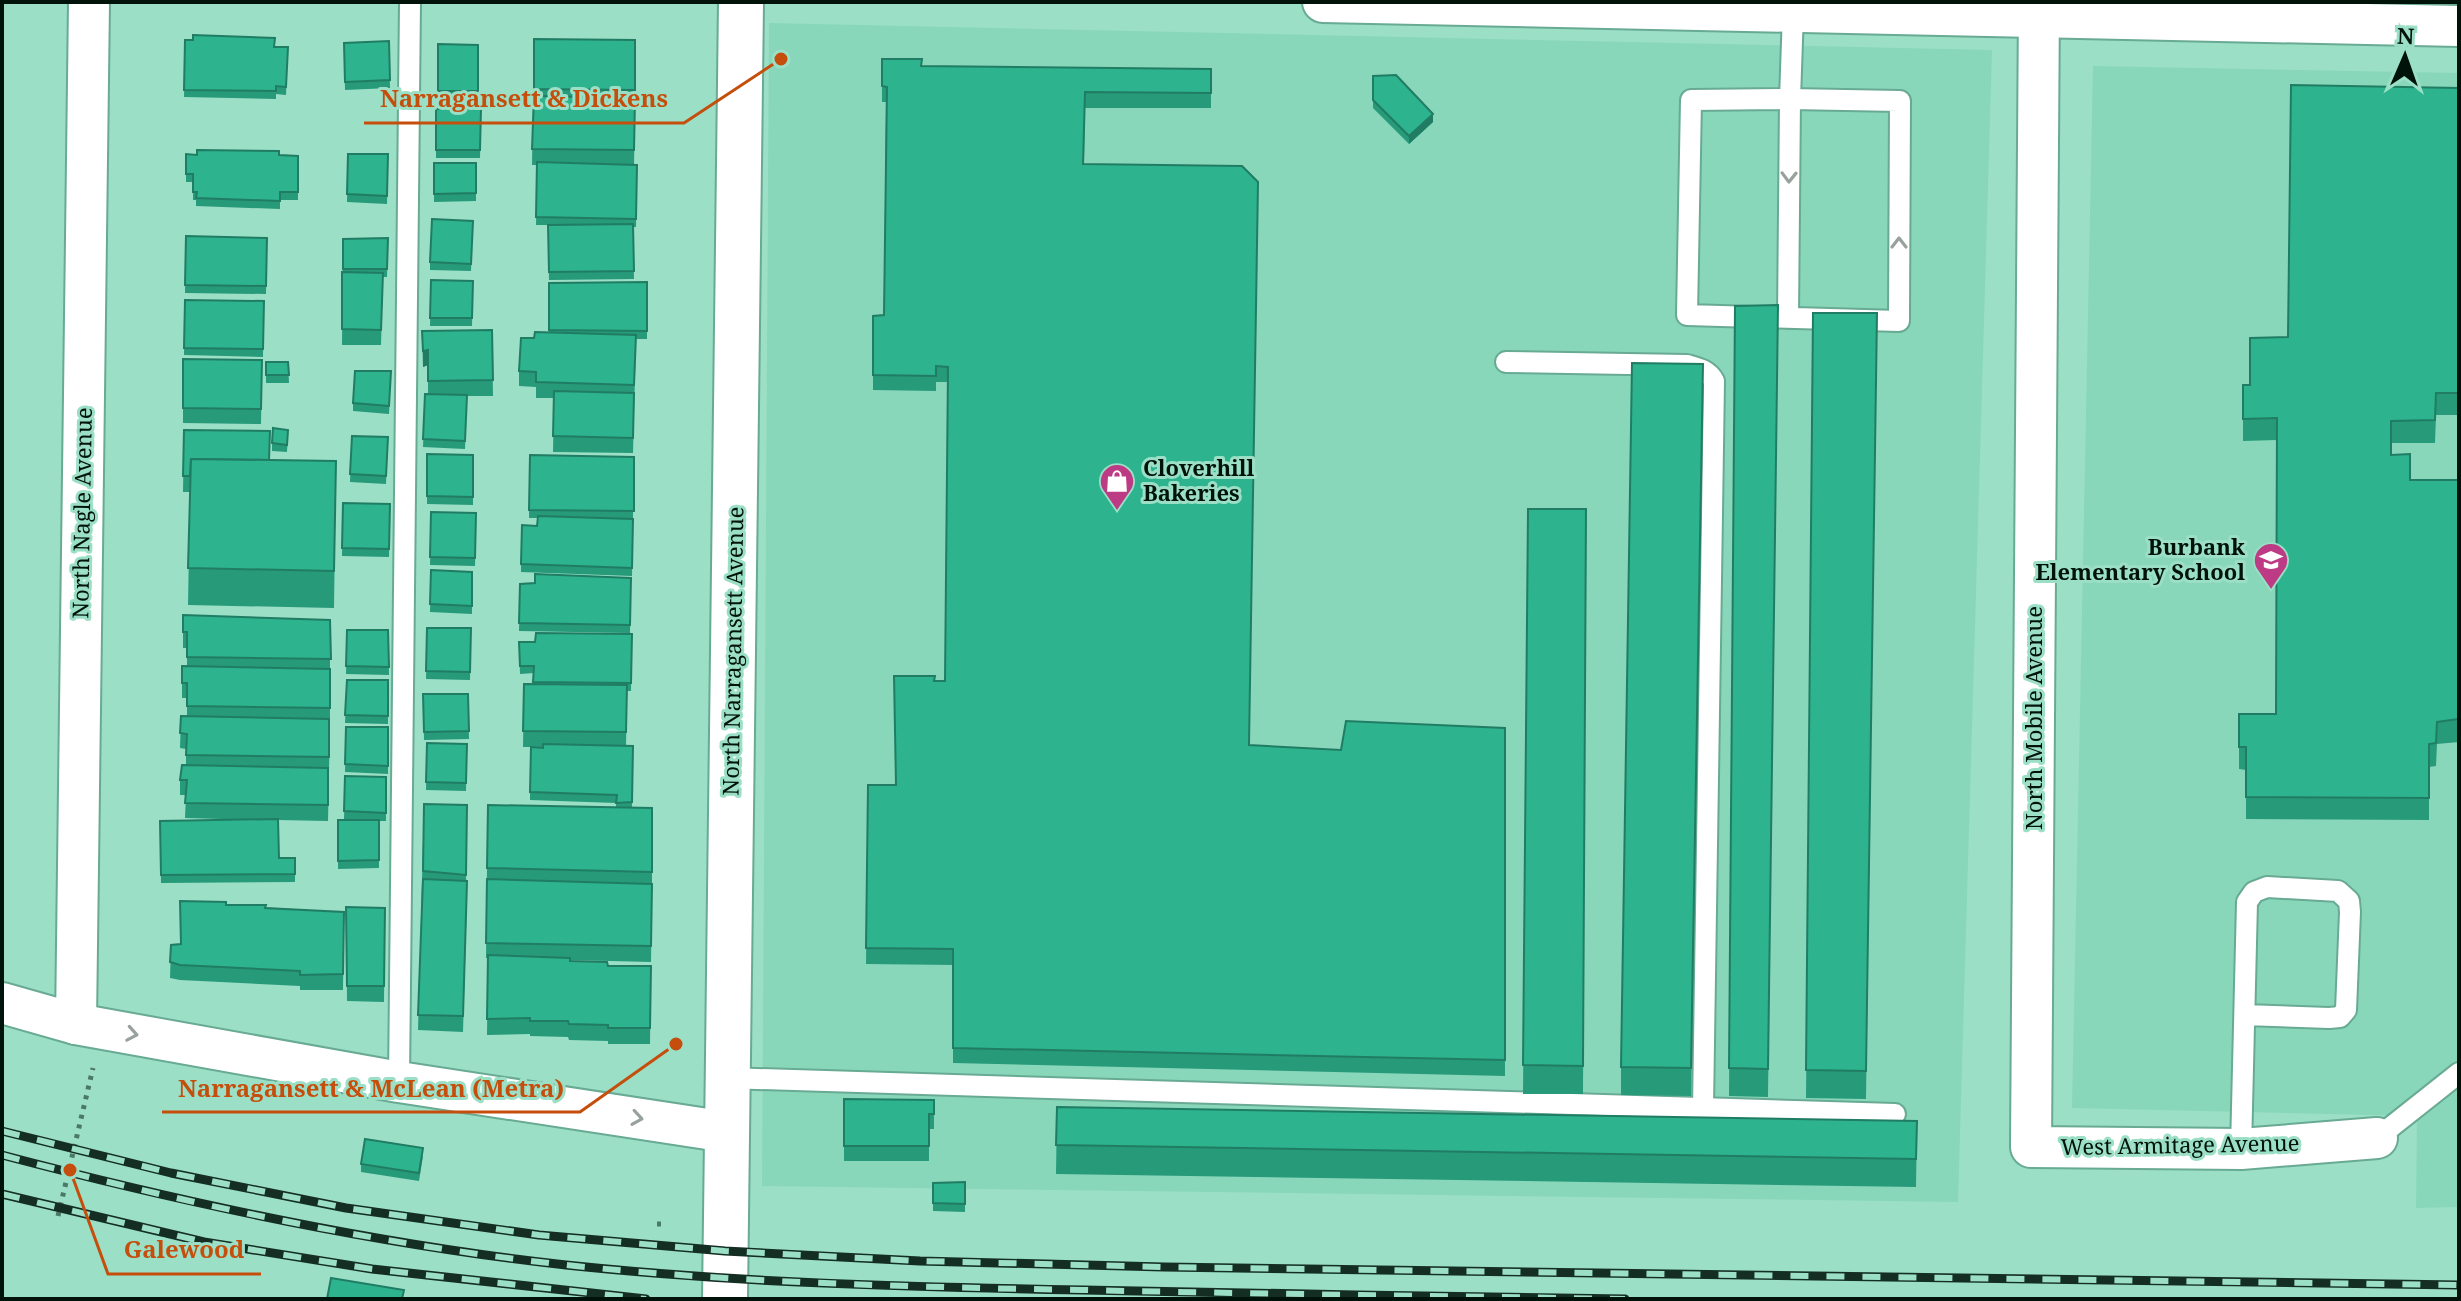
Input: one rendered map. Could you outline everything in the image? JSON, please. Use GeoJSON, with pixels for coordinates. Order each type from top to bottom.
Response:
{"type":"FeatureCollection","features":[{"type":"Feature","properties":{"kind":"street","name":"North Nagle Avenue"},"geometry":{"type":"LineString","coordinates":[[89,2],[90,1026]]}},
{"type":"Feature","properties":{"kind":"street","name":"North Narragansett Avenue"},"geometry":{"type":"LineString","coordinates":[[725,1299],[741,2]]}},
{"type":"Feature","properties":{"kind":"street"},"geometry":{"type":"LineString","coordinates":[[1323,2],[1713,6],[1793,12],[2039,10],[2355,13],[2459,26]]}},
{"type":"Feature","properties":{"kind":"street","name":"North Mobile Avenue"},"geometry":{"type":"LineString","coordinates":[[2031,1147],[2039,10]]}},
{"type":"Feature","properties":{"kind":"street"},"geometry":{"type":"LineString","coordinates":[[2,1003],[90,1026],[399,1082],[727,1132]]}},
{"type":"Feature","properties":{"kind":"street","name":"West Armitage Avenue"},"geometry":{"type":"LineString","coordinates":[[2031,1147],[2241,1149],[2377,1138]]}},
{"type":"Feature","properties":{"kind":"lane"},"geometry":{"type":"LineString","coordinates":[[399,1082],[410,2]]}},
{"type":"Feature","properties":{"kind":"lane"},"geometry":{"type":"LineString","coordinates":[[1788,318],[1793,12]]}},
{"type":"Feature","properties":{"kind":"lane"},"geometry":{"type":"LineString","coordinates":[[1790,99],[1900,101],[1899,321],[1687,315],[1691,100],[1790,99]]}},
{"type":"Feature","properties":{"kind":"lane"},"geometry":{"type":"LineString","coordinates":[[1506,362],[1687,365],[1703,369],[1714,381],[1703,1109]]}},
{"type":"Feature","properties":{"kind":"lane"},"geometry":{"type":"LineString","coordinates":[[2241,1149],[2247,902],[2254,892],[2267,887],[2338,891],[2349,901],[2350,912],[2346,1010],[2340,1017],[2329,1018],[2245,1015]]}},
{"type":"Feature","properties":{"kind":"lane"},"geometry":{"type":"LineString","coordinates":[[2377,1138],[2459,1073]]}},
{"type":"Feature","properties":{"kind":"lane"},"geometry":{"type":"LineString","coordinates":[[727,1078],[1895,1114]]}},
{"type":"Feature","properties":{"kind":"path"},"geometry":{"type":"LineString","coordinates":[[58,1216],[94,1062],[90,1026]]}},
{"type":"Feature","properties":{"kind":"shaded area"},"geometry":{"type":"Polygon","coordinates":[[[769,23],[1992,50],[1958,1202],[762,1186],[769,23]]]}},
{"type":"Feature","properties":{"kind":"shaded area","name":"Burbank Elementary School"},"geometry":{"type":"Polygon","coordinates":[[[2093,66],[2459,73],[2459,1207],[2416,1208],[2417,1116],[2072,1108],[2093,66]]]}},
{"type":"Feature","properties":{"kind":"building"},"geometry":{"type":"Polygon","coordinates":[[[193,35],[275,38],[274,47],[288,47],[286,87],[276,86],[276,91],[184,90],[185,40],[193,40],[193,35]]]}},
{"type":"Feature","properties":{"kind":"building"},"geometry":{"type":"Polygon","coordinates":[[[534,39],[635,40],[635,90],[534,89],[534,39]]]}},
{"type":"Feature","properties":{"kind":"building"},"geometry":{"type":"Polygon","coordinates":[[[389,41],[390,80],[345,82],[344,43],[389,41]]]}},
{"type":"Feature","properties":{"kind":"building"},"geometry":{"type":"Polygon","coordinates":[[[438,44],[478,45],[478,91],[438,91],[438,44]]]}},
{"type":"Feature","properties":{"kind":"building"},"geometry":{"type":"Polygon","coordinates":[[[882,59],[922,59],[921,66],[1211,69],[1211,93],[1085,92],[1083,164],[1242,166],[1258,182],[1249,745],[1341,750],[1346,721],[1505,728],[1505,1060],[953,1048],[953,949],[866,948],[868,785],[896,785],[894,676],[935,676],[934,681],[945,681],[948,367],[936,366],[936,376],[873,375],[873,316],[884,315],[887,87],[882,86],[882,59]]]}},
{"type":"Feature","properties":{"kind":"building"},"geometry":{"type":"Polygon","coordinates":[[[1396,75],[1433,114],[1409,136],[1373,100],[1373,76],[1396,75]]]}},
{"type":"Feature","properties":{"kind":"building"},"geometry":{"type":"Polygon","coordinates":[[[2291,85],[2459,88],[2459,393],[2436,393],[2435,420],[2391,421],[2391,455],[2410,454],[2410,480],[2459,480],[2459,719],[2437,722],[2436,743],[2429,744],[2429,798],[2246,797],[2246,747],[2239,747],[2239,714],[2276,714],[2277,418],[2243,419],[2243,385],[2250,385],[2250,338],[2288,337],[2291,85]]]}},
{"type":"Feature","properties":{"kind":"building"},"geometry":{"type":"Polygon","coordinates":[[[534,96],[635,98],[634,150],[532,149],[534,96]]]}},
{"type":"Feature","properties":{"kind":"building"},"geometry":{"type":"Polygon","coordinates":[[[481,108],[480,150],[436,150],[436,109],[481,108]]]}},
{"type":"Feature","properties":{"kind":"building"},"geometry":{"type":"Polygon","coordinates":[[[197,150],[279,151],[279,155],[298,156],[298,192],[280,192],[280,201],[196,198],[193,174],[186,174],[186,154],[197,155],[197,150]]]}},
{"type":"Feature","properties":{"kind":"building"},"geometry":{"type":"Polygon","coordinates":[[[348,154],[388,154],[387,196],[347,194],[348,154]]]}},
{"type":"Feature","properties":{"kind":"building"},"geometry":{"type":"Polygon","coordinates":[[[537,162],[637,165],[636,219],[536,217],[537,162]]]}},
{"type":"Feature","properties":{"kind":"building"},"geometry":{"type":"Polygon","coordinates":[[[434,163],[476,163],[476,193],[434,194],[434,163]]]}},
{"type":"Feature","properties":{"kind":"building"},"geometry":{"type":"Polygon","coordinates":[[[432,219],[473,221],[471,264],[430,262],[432,219]]]}},
{"type":"Feature","properties":{"kind":"building"},"geometry":{"type":"Polygon","coordinates":[[[633,224],[634,271],[549,272],[548,225],[633,224]]]}},
{"type":"Feature","properties":{"kind":"building"},"geometry":{"type":"Polygon","coordinates":[[[186,236],[267,238],[266,286],[185,285],[186,236]]]}},
{"type":"Feature","properties":{"kind":"building"},"geometry":{"type":"Polygon","coordinates":[[[388,238],[387,269],[343,269],[343,239],[388,238]]]}},
{"type":"Feature","properties":{"kind":"building"},"geometry":{"type":"Polygon","coordinates":[[[342,272],[383,273],[381,330],[342,329],[342,272]]]}},
{"type":"Feature","properties":{"kind":"building"},"geometry":{"type":"Polygon","coordinates":[[[431,280],[473,281],[472,318],[430,318],[431,280]]]}},
{"type":"Feature","properties":{"kind":"building"},"geometry":{"type":"Polygon","coordinates":[[[647,282],[647,331],[549,330],[549,283],[647,282]]]}},
{"type":"Feature","properties":{"kind":"building"},"geometry":{"type":"Polygon","coordinates":[[[185,300],[264,301],[263,349],[184,348],[185,300]]]}},
{"type":"Feature","properties":{"kind":"building"},"geometry":{"type":"Polygon","coordinates":[[[1778,305],[1768,1069],[1729,1068],[1735,306],[1778,305]]]}},
{"type":"Feature","properties":{"kind":"building"},"geometry":{"type":"Polygon","coordinates":[[[1813,313],[1877,313],[1866,1071],[1806,1070],[1813,313]]]}},
{"type":"Feature","properties":{"kind":"building"},"geometry":{"type":"Polygon","coordinates":[[[492,330],[493,380],[428,381],[428,350],[423,351],[422,331],[492,330]]]}},
{"type":"Feature","properties":{"kind":"building"},"geometry":{"type":"Polygon","coordinates":[[[535,332],[636,335],[634,385],[536,382],[536,372],[519,371],[521,338],[534,338],[535,332]]]}},
{"type":"Feature","properties":{"kind":"building"},"geometry":{"type":"Polygon","coordinates":[[[183,359],[262,360],[261,409],[183,408],[183,359]]]}},
{"type":"Feature","properties":{"kind":"building"},"geometry":{"type":"Polygon","coordinates":[[[266,362],[288,362],[289,375],[266,375],[266,362]]]}},
{"type":"Feature","properties":{"kind":"building"},"geometry":{"type":"Polygon","coordinates":[[[1632,363],[1703,364],[1691,1068],[1621,1067],[1632,363]]]}},
{"type":"Feature","properties":{"kind":"building"},"geometry":{"type":"Polygon","coordinates":[[[355,371],[391,371],[389,406],[353,403],[355,371]]]}},
{"type":"Feature","properties":{"kind":"building"},"geometry":{"type":"Polygon","coordinates":[[[554,391],[634,393],[633,438],[553,436],[554,391]]]}},
{"type":"Feature","properties":{"kind":"building"},"geometry":{"type":"Polygon","coordinates":[[[425,394],[467,395],[465,441],[423,439],[425,394]]]}},
{"type":"Feature","properties":{"kind":"building"},"geometry":{"type":"Polygon","coordinates":[[[273,428],[288,430],[287,445],[272,443],[273,428]]]}},
{"type":"Feature","properties":{"kind":"building"},"geometry":{"type":"Polygon","coordinates":[[[184,430],[270,431],[269,460],[191,459],[190,476],[183,476],[184,430]]]}},
{"type":"Feature","properties":{"kind":"building"},"geometry":{"type":"Polygon","coordinates":[[[352,436],[388,437],[386,476],[350,474],[352,436]]]}},
{"type":"Feature","properties":{"kind":"building"},"geometry":{"type":"Polygon","coordinates":[[[427,454],[473,455],[473,497],[427,496],[427,454]]]}},
{"type":"Feature","properties":{"kind":"building"},"geometry":{"type":"Polygon","coordinates":[[[530,455],[634,457],[634,511],[529,510],[530,455]]]}},
{"type":"Feature","properties":{"kind":"building"},"geometry":{"type":"Polygon","coordinates":[[[191,459],[336,461],[334,571],[188,568],[191,459]]]}},
{"type":"Feature","properties":{"kind":"building"},"geometry":{"type":"Polygon","coordinates":[[[343,503],[390,504],[389,549],[342,548],[343,503]]]}},
{"type":"Feature","properties":{"kind":"building"},"geometry":{"type":"Polygon","coordinates":[[[1528,509],[1586,509],[1583,1066],[1523,1065],[1528,509]]]}},
{"type":"Feature","properties":{"kind":"building"},"geometry":{"type":"Polygon","coordinates":[[[431,512],[476,513],[475,558],[430,557],[431,512]]]}},
{"type":"Feature","properties":{"kind":"building"},"geometry":{"type":"Polygon","coordinates":[[[538,516],[633,519],[632,568],[521,564],[522,525],[537,526],[538,516]]]}},
{"type":"Feature","properties":{"kind":"building"},"geometry":{"type":"Polygon","coordinates":[[[431,570],[472,572],[472,606],[430,604],[431,570]]]}},
{"type":"Feature","properties":{"kind":"building"},"geometry":{"type":"Polygon","coordinates":[[[535,574],[631,578],[630,625],[519,623],[520,584],[535,583],[535,574]]]}},
{"type":"Feature","properties":{"kind":"building"},"geometry":{"type":"Polygon","coordinates":[[[183,615],[330,620],[331,659],[187,657],[183,615]]]}},
{"type":"Feature","properties":{"kind":"building"},"geometry":{"type":"Polygon","coordinates":[[[427,628],[471,628],[470,672],[426,671],[427,628]]]}},
{"type":"Feature","properties":{"kind":"building"},"geometry":{"type":"Polygon","coordinates":[[[347,630],[388,630],[389,667],[346,666],[347,630]]]}},
{"type":"Feature","properties":{"kind":"building"},"geometry":{"type":"Polygon","coordinates":[[[536,633],[632,634],[631,683],[533,682],[534,666],[520,666],[519,642],[535,642],[536,633]]]}},
{"type":"Feature","properties":{"kind":"building"},"geometry":{"type":"Polygon","coordinates":[[[182,666],[330,669],[330,708],[187,706],[187,683],[182,683],[182,666]]]}},
{"type":"Feature","properties":{"kind":"building"},"geometry":{"type":"Polygon","coordinates":[[[347,680],[388,680],[388,716],[345,715],[347,680]]]}},
{"type":"Feature","properties":{"kind":"building"},"geometry":{"type":"Polygon","coordinates":[[[524,684],[627,685],[626,732],[523,731],[524,684]]]}},
{"type":"Feature","properties":{"kind":"building"},"geometry":{"type":"Polygon","coordinates":[[[423,694],[468,694],[469,731],[424,732],[423,694]]]}},
{"type":"Feature","properties":{"kind":"building"},"geometry":{"type":"Polygon","coordinates":[[[181,716],[329,719],[329,757],[186,755],[187,734],[180,733],[181,716]]]}},
{"type":"Feature","properties":{"kind":"building"},"geometry":{"type":"Polygon","coordinates":[[[346,727],[388,727],[388,766],[345,764],[346,727]]]}},
{"type":"Feature","properties":{"kind":"building"},"geometry":{"type":"Polygon","coordinates":[[[427,743],[467,744],[466,783],[426,782],[427,743]]]}},
{"type":"Feature","properties":{"kind":"building"},"geometry":{"type":"Polygon","coordinates":[[[543,744],[633,746],[632,802],[616,803],[617,795],[530,792],[531,747],[543,748],[543,744]]]}},
{"type":"Feature","properties":{"kind":"building"},"geometry":{"type":"Polygon","coordinates":[[[182,765],[328,768],[328,805],[185,803],[187,780],[180,780],[182,765]]]}},
{"type":"Feature","properties":{"kind":"building"},"geometry":{"type":"Polygon","coordinates":[[[345,776],[386,777],[386,813],[344,811],[345,776]]]}},
{"type":"Feature","properties":{"kind":"building"},"geometry":{"type":"Polygon","coordinates":[[[424,804],[467,805],[466,875],[423,871],[424,804]]]}},
{"type":"Feature","properties":{"kind":"building"},"geometry":{"type":"Polygon","coordinates":[[[488,805],[652,808],[652,872],[487,868],[488,805]]]}},
{"type":"Feature","properties":{"kind":"building"},"geometry":{"type":"Polygon","coordinates":[[[278,819],[279,858],[295,858],[295,874],[161,875],[160,821],[278,819]]]}},
{"type":"Feature","properties":{"kind":"building"},"geometry":{"type":"Polygon","coordinates":[[[338,820],[379,820],[379,860],[338,861],[338,820]]]}},
{"type":"Feature","properties":{"kind":"building"},"geometry":{"type":"Polygon","coordinates":[[[423,879],[467,881],[463,1016],[418,1015],[423,879]]]}},
{"type":"Feature","properties":{"kind":"building"},"geometry":{"type":"Polygon","coordinates":[[[487,879],[652,884],[651,946],[486,943],[487,879]]]}},
{"type":"Feature","properties":{"kind":"building"},"geometry":{"type":"Polygon","coordinates":[[[180,901],[344,912],[343,974],[300,975],[300,971],[170,962],[171,945],[181,944],[180,901]]]}},
{"type":"Feature","properties":{"kind":"building"},"geometry":{"type":"Polygon","coordinates":[[[346,907],[385,908],[384,986],[347,986],[346,907]]]}},
{"type":"Feature","properties":{"kind":"building"},"geometry":{"type":"Polygon","coordinates":[[[488,955],[570,958],[570,961],[607,962],[608,966],[651,966],[650,1028],[608,1028],[608,1025],[569,1024],[568,1021],[530,1021],[530,1018],[487,1019],[488,955]]]}},
{"type":"Feature","properties":{"kind":"building"},"geometry":{"type":"Polygon","coordinates":[[[844,1099],[934,1100],[934,1114],[929,1114],[929,1146],[844,1146],[844,1099]]]}},
{"type":"Feature","properties":{"kind":"building"},"geometry":{"type":"Polygon","coordinates":[[[1057,1107],[1917,1121],[1916,1159],[1056,1145],[1057,1107]]]}},
{"type":"Feature","properties":{"kind":"building"},"geometry":{"type":"Polygon","coordinates":[[[365,1139],[423,1148],[419,1173],[361,1164],[365,1139]]]}},
{"type":"Feature","properties":{"kind":"building"},"geometry":{"type":"Polygon","coordinates":[[[965,1182],[965,1204],[933,1203],[933,1183],[965,1182]]]}},
{"type":"Feature","properties":{"kind":"building"},"geometry":{"type":"Polygon","coordinates":[[[331,1278],[404,1290],[402,1299],[327,1299],[331,1278]]]}},
{"type":"Feature","properties":{"kind":"railway"},"geometry":{"type":"LineString","coordinates":[[2,1131],[171,1173],[346,1208],[539,1235],[725,1251],[920,1261],[1164,1267],[2459,1285]]}},
{"type":"Feature","properties":{"kind":"railway"},"geometry":{"type":"LineString","coordinates":[[2,1155],[212,1206],[353,1234],[495,1256],[631,1271],[760,1280],[953,1287],[1625,1299]]}},
{"type":"Feature","properties":{"kind":"railway"},"geometry":{"type":"LineString","coordinates":[[2,1194],[204,1242],[372,1269],[646,1299]]}},
{"type":"Feature","properties":{"kind":"place","name":"Narragansett & Dickens"},"geometry":{"type":"Point","coordinates":[781,59]}},
{"type":"Feature","properties":{"kind":"place","name":"Cloverhill Bakeries"},"geometry":{"type":"Point","coordinates":[1117,512]}},
{"type":"Feature","properties":{"kind":"place","name":"Burbank Elementary School"},"geometry":{"type":"Point","coordinates":[2271,591]}},
{"type":"Feature","properties":{"kind":"place","name":"Narragansett & McLean (Metra)"},"geometry":{"type":"Point","coordinates":[676,1044]}},
{"type":"Feature","properties":{"kind":"place","name":"Galewood"},"geometry":{"type":"Point","coordinates":[70,1170]}}]}
